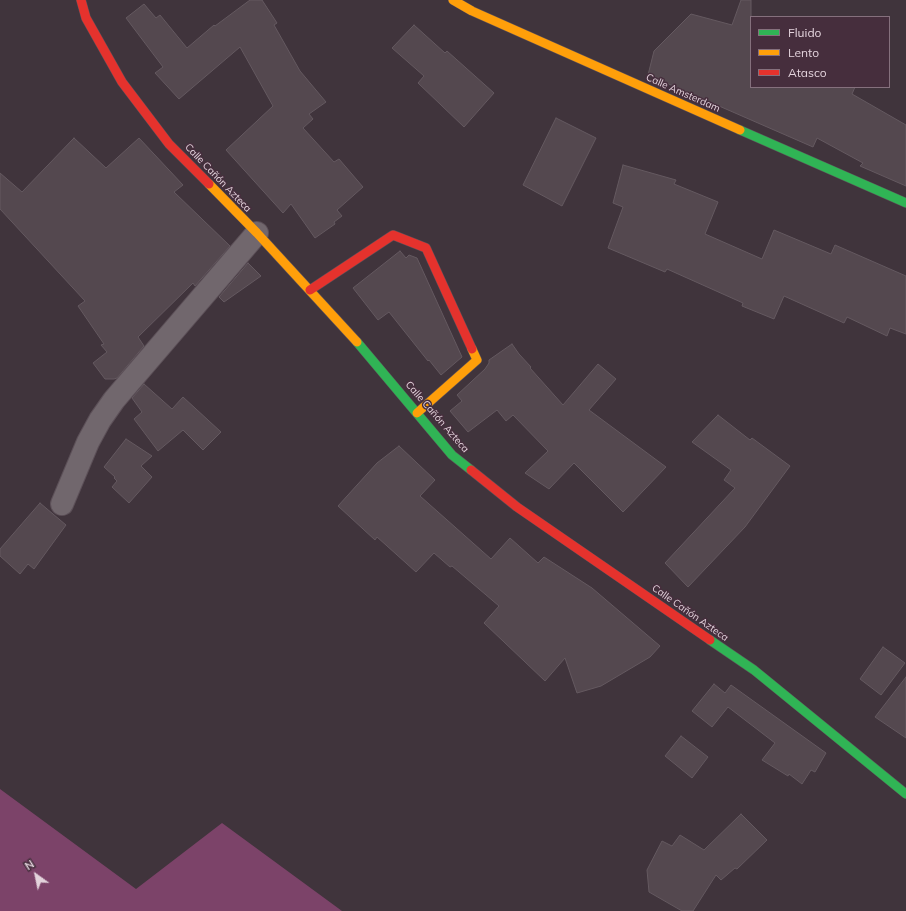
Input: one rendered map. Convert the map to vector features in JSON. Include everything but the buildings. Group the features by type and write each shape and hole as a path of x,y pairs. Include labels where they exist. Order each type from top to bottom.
{"main road":[{"name":"Calle Cañón Azteca","path":"81,0 86,18 122,82 169,144 257,233 310,290 377,365 452,455 517,506 754,670 906,794"},
{"name":"Calle Amsterdam","path":"453,0 472,11 906,203"},
{"path":"310,290 393,236 426,248 477,360 417,413"}],"street":[{"path":"62,504 88,442 100,420 114,400 257,233"}],"shaded area":[{"path":"0,789 136,889 222,823 342,911 0,911"}],"traffic: fast":[{"path":"740,130 906,203"},
{"path":"357,342 452,455 471,470"},
{"path":"710,640 754,670 906,794"}],"traffic: slow":[{"path":"453,0 472,11 740,130"},
{"path":"209,184 257,233 357,342"},
{"path":"417,413 477,360 472,349"}],"traffic: jam":[{"path":"81,0 86,18 122,82 169,144 209,184"},
{"path":"310,290 393,235 426,248 472,349"},
{"path":"471,470 517,507 710,640"}]}
